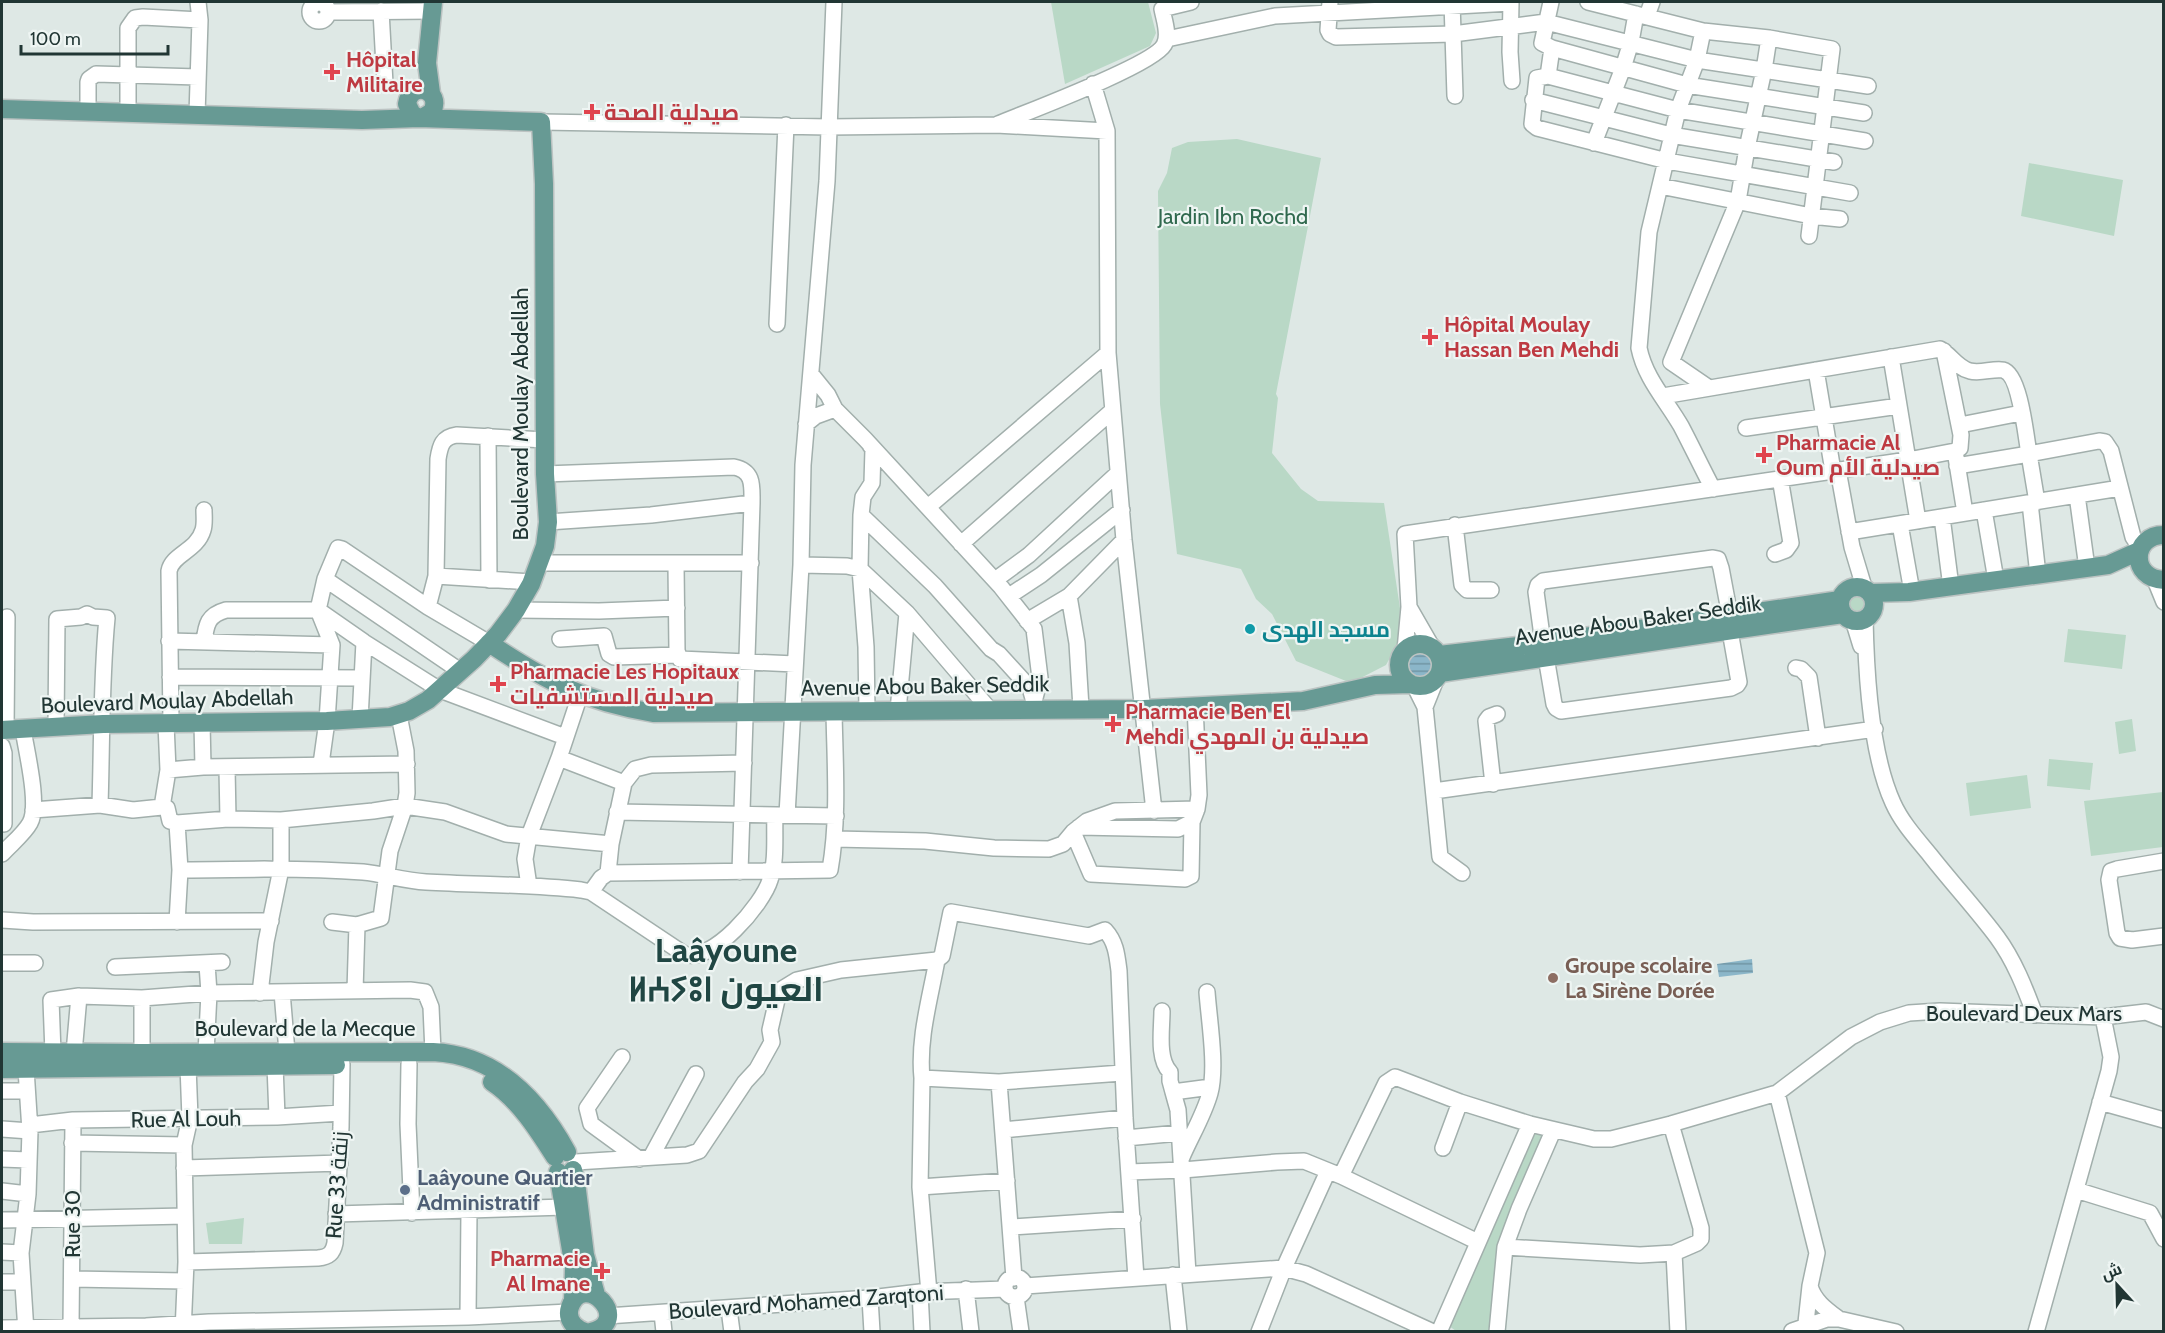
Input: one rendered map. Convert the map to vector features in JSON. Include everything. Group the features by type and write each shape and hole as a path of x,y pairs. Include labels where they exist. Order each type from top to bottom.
{"main road":[{"path":"427,63 408,97 409,111 422,117 429,115 435,107 427,63 432,6"},
{"path":"362,120 420,90 432,95 464,120"},
{"path":"2,109 362,120 422,117 541,122"},
{"name":"Boulevard Moulay Abdellah","path":"8,734 56,727 103,724 327,721 399,715 418,707 440,690 489,643 516,610 532,582 540,563 548,522 545,474 544,184 541,122"},
{"name":"Avenue Abou Baker Seddik","path":"1437,663 1730,624 1858,604 1911,592 2108,565 2141,548 2152,537 2163,535"},
{"path":"2141,548 2139,564 2154,577"},
{"name":"Avenue Abou Baker Seddik","path":"2108,565 2154,577"},
{"name":"Avenue Abou Baker Seddik","path":"489,643 548,680 580,695 632,710 654,713 990,710 1035,705 1144,709 1303,701 1375,685 1413,685"},
{"path":"1375,685 1410,646 1421,644 1437,663 1427,685 1413,685 1402,676 1399,670 1403,654"},
{"name":"Boulevard de la Mecque","path":"2,1052 23,1061 188,1066 433,1052 471,1058 503,1075 537,1107 576,1182 585,1255 596,1295 584,1294 587,1323"},
{"name":"Boulevard de la Mecque","path":"2,1069 52,1053 206,1053 342,1065 440,1064 461,1067 495,1084 525,1114 566,1163 565,1208 574,1268 587,1323"}],"street":[{"path":"197,115 200,20 198,2"},
{"path":"180,870 281,869 387,874 426,882 558,887 591,892 684,954 695,956 713,949 739,925 768,886 773,871 793,712 806,423 825,203 834,2"},
{"path":"996,125 1123,72 1155,54 1163,48 1167,39 1161,5 1191,2"},
{"path":"1167,39 1275,16 1330,8 1511,2 1512,81"},
{"path":"1551,2 1542,43 1552,48 1687,86 1864,112"},
{"path":"1588,2 1645,10 1703,31 1768,38 1832,49 1809,236"},
{"path":"1452,4 1455,96"},
{"path":"1397,5 1399,34"},
{"path":"328,12 381,11 432,6"},
{"path":"1330,8 1328,30 1332,36 1453,34 1546,22 1697,60 1868,86"},
{"path":"1594,143 1645,10"},
{"path":"381,11 385,84"},
{"path":"128,113 128,28 135,18 200,20"},
{"path":"1703,31 1697,60 1671,135 1667,161 1649,232 1639,348 1648,377 1681,427 1713,489"},
{"path":"1709,388 1671,362 1738,201 1764,70 1768,38"},
{"path":"1548,76 1552,48"},
{"path":"88,112 88,82 92,76 100,73 198,77"},
{"path":"1850,193 1667,161 1534,126 1531,121 1537,78 1548,76 1678,110 1865,141"},
{"path":"1093,84 1107,131 1108,354 1124,540 1154,811"},
{"path":"1533,100 1671,135 1834,162"},
{"path":"541,122 829,127 996,125 1107,131"},
{"path":"777,324 786,125"},
{"path":"1660,186 1811,216 1840,219"},
{"path":"1662,396 1934,350 1944,351 1960,366 1971,371 2003,370 2010,374 2016,385 2030,453 2038,575"},
{"path":"1944,351 1960,425 1962,443 1956,458 1965,513"},
{"path":"928,507 1108,354"},
{"path":"1891,357 1918,521"},
{"path":"1816,370 1850,539 1883,777 1894,804 1910,831 1998,938 2013,963 2035,1015"},
{"path":"811,374 835,409 1010,596 1034,629 1040,678 1035,705"},
{"path":"1746,428 1899,406"},
{"path":"806,423 816,416 835,409"},
{"path":"961,544 1112,411"},
{"path":"1960,425 2021,413"},
{"path":"429,607 436,576 438,459 440,447 445,439 453,435 545,440"},
{"path":"488,436 489,580"},
{"path":"865,439 873,449 872,483 863,497 861,515 860,569 866,646 867,711"},
{"path":"1403,654 1409,607 1405,534 1780,478 1908,460 2030,453 2099,441 2104,442 2111,451 2133,537 2141,548"},
{"path":"545,474 735,467 745,470 750,477 751,563 744,712 744,813 740,872"},
{"path":"995,580 1029,555 1118,473"},
{"path":"1775,554 1786,550 1791,543 1780,478"},
{"path":"1850,539 1900,524 2120,488"},
{"path":"2077,495 2087,568"},
{"path":"548,522 651,515 752,503"},
{"path":"162,807 168,770 170,641 168,579 170,565 192,548 199,537 203,529 204,510"},
{"path":"1010,596 1041,575 1122,510"},
{"path":"1984,510 1995,580"},
{"path":"861,515 934,586 991,649 999,654 1029,688 1035,705"},
{"path":"1942,517 1951,586"},
{"path":"1900,524 1911,592"},
{"path":"1455,525 1462,585 1467,590 1491,590"},
{"path":"1027,621 1069,596 1124,540"},
{"path":"321,764 327,721 332,645 318,610 325,579 335,559 336,550 342,549 429,607 489,643"},
{"path":"1713,558 1718,559 1721,568 1739,682 1731,688 1561,711 1554,704 1545,650 1536,592 1538,585 1543,581 1713,558"},
{"path":"540,563 676,565 751,563"},
{"path":"676,565 678,655 680,659 684,661 795,664"},
{"path":"801,565 847,566 860,569 907,613 990,710"},
{"path":"436,576 532,582"},
{"path":"2154,577 2163,602"},
{"path":"325,579 460,671"},
{"path":"1069,596 1077,643 1081,708"},
{"path":"1409,607 1437,663 1425,707 1440,857 1462,873"},
{"path":"516,610 677,608"},
{"path":"204,642 207,622 213,615 226,610 318,610 440,690 565,737"},
{"path":"608,610 604,636 609,654 614,657 678,655"},
{"path":"898,711 907,613"},
{"path":"56,727 57,620 87,614 93,618 107,618 103,657 100,805"},
{"path":"7,617 8,734 4,753 3,824 100,805 133,810 167,808 170,821 177,823 228,819 281,820 405,806 437,810 506,834 611,844"},
{"path":"560,639 604,636"},
{"path":"170,641 332,645"},
{"path":"360,719 364,642"},
{"path":"1796,668 1802,669 1809,677 1818,738"},
{"path":"170,677 362,678"},
{"path":"1413,685 1425,707"},
{"path":"529,886 525,859 529,836 580,695"},
{"path":"1076,829 1091,874 1185,879 1191,876 1195,815 1199,795 1195,706"},
{"path":"591,892 608,873 830,870 836,839 834,712"},
{"path":"1493,784 1486,721 1497,714"},
{"path":"332,922 357,925 381,918 390,851 405,806 407,764 399,715"},
{"path":"202,723 203,767"},
{"path":"1434,791 1875,729"},
{"path":"2,854 31,817 31,776 8,734"},
{"path":"559,758 624,783"},
{"path":"608,873 617,812 624,783 631,772 642,766 744,763"},
{"path":"168,770 321,764 407,764"},
{"path":"227,768 228,819"},
{"path":"836,839 926,841 994,848 1041,849 1063,844 1076,829 1103,814 1115,811 1154,811 1195,815"},
{"path":"617,812 836,816"},
{"path":"1076,829 1178,829 1195,815"},
{"path":"260,993 281,869 281,820"},
{"path":"177,823 180,870 177,922"},
{"path":"2163,861 2111,871 2109,880 2117,933 2120,938 2132,940 2163,936"},
{"path":"566,1163 692,1154 702,1148 745,1082 757,1069 772,1042 770,1030 779,991 796,980 841,970 937,960 942,956 951,912 1089,936 1105,930 1111,936 1117,954 1122,1073 1136,1278"},
{"path":"2,920 33,922 271,921"},
{"path":"354,991 357,925"},
{"path":"922,1332 925,1292 920,1186 922,1078 920,1061 937,960"},
{"path":"2,963 35,963"},
{"path":"115,967 214,963 209,993 206,1053"},
{"path":"52,1053 51,1000 79,996 142,998 209,993 410,990 426,992 431,1007 433,1052"},
{"path":"277,1117 282,992"},
{"path":"1182,1164 1207,1103 1211,1087 1212,1062 1207,992"},
{"path":"74,1053 79,996"},
{"path":"142,998 142,1053"},
{"path":"1162,1011 1165,1067 1170,1072 1170,1082 1178,1110 1182,1164 1179,1332"},
{"name":"Boulevard Deux Mars","path":"1335,1174 1391,1078 1399,1078 1460,1102 1553,1131 1611,1139 1777,1093 1851,1037 1880,1022 1909,1013 1940,1011 2103,1017 2146,1012 2163,1019"},
{"path":"2036,1332 2109,1071 2111,1057 2103,1017"},
{"path":"622,1057 587,1108 587,1114 591,1124 645,1158"},
{"path":"23,1061 30,1128 28,1194 21,1253 26,1330"},
{"path":"409,1064 408,1125 412,1213"},
{"name":"Rue 33 زنقة","path":"186,1262 328,1256 334,1248 340,1164 342,1065"},
{"path":"183,1328 186,1262 184,1145 190,1118 188,1066"},
{"path":"922,1078 999,1082 1122,1073"},
{"path":"645,1158 696,1074"},
{"path":"999,1082 1015,1287 1021,1332"},
{"path":"1173,1092 1211,1087"},
{"path":"2,1091 26,1091"},
{"path":"1777,1093 1815,1242 1816,1260 1798,1330"},
{"path":"1443,1148 1460,1102"},
{"path":"2100,1102 2163,1120"},
{"name":"Rue Al Louh","path":"2,1129 30,1128 73,1120 277,1117 341,1113"},
{"path":"1003,1131 1125,1118"},
{"name":"Rue 30","path":"71,1327 73,1120"},
{"path":"1439,1332 1530,1124"},
{"path":"1505,1247 1640,1255 1674,1253 1696,1243 1702,1234 1671,1124"},
{"path":"1497,1332 1505,1247 1553,1131"},
{"path":"1126,1138 1179,1133"},
{"path":"72,1143 184,1145"},
{"path":"2,1159 28,1160"},
{"path":"1129,1172 1182,1164 1294,1161 1313,1164 1478,1242"},
{"path":"184,1168 340,1164"},
{"path":"1259,1332 1284,1268 1335,1174"},
{"path":"920,1186 1007,1181"},
{"path":"2076,1190 2157,1215 2163,1239"},
{"path":"2,1191 28,1194"},
{"path":"336,1214 565,1208"},
{"path":"468,1317 469,1211"},
{"path":"2,1220 184,1216"},
{"path":"1011,1227 1133,1219"},
{"path":"2,1252 21,1253"},
{"path":"1674,1253 1678,1332"},
{"name":"Boulevard Mohamed Zarqtoni","path":"2,1328 26,1330 71,1327 183,1328 468,1317 587,1323 662,1313 925,1292 1284,1268 1306,1274 1433,1332"},
{"path":"72,1279 185,1281"},
{"path":"2,1282 22,1282"},
{"path":"1810,1286 1813,1296 1839,1319"},
{"path":"966,1289 971,1332"},
{"path":"870,1298 872,1332"},
{"path":"729,1309 732,1332"},
{"path":"662,1313 664,1332"},
{"path":"1798,1330 1827,1319 1839,1319 1896,1332"}],"green space":[{"path":"1051,2 1148,2 1156,33 1150,46 1065,84"},
{"name":"Jardin Ibn Rochd","path":"1237,139 1321,158 1276,394 1278,398 1272,453 1301,489 1318,501 1384,503 1400,608 1398,643 1386,665 1351,683 1296,661 1272,614 1256,599 1241,569 1177,554 1160,404 1158,191 1167,173 1172,148 1188,142"},
{"path":"2029,163 2123,180 2114,236 2021,216"},
{"path":"1857,592 1864,595 1867,602 1864,609 1857,612 1850,609 1847,602 1850,595"},
{"path":"2068,629 2126,635 2122,669 2064,662"},
{"path":"2132,719 2136,751 2119,754 2115,722"},
{"path":"2049,759 2093,763 2090,790 2047,786"},
{"path":"2027,775 2031,808 1970,816 1966,783"},
{"path":"2163,792 2163,847 2091,856 2084,801"},
{"path":"1536,1132 1546,1135 1500,1245 1497,1331 1456,1331 1449,1326 1450,1320"},
{"path":"244,1218 242,1244 209,1244 206,1223"}],"water":[{"path":"1419,650 1430,654 1434,665 1430,676 1419,680 1408,676 1404,665 1408,654"},
{"path":"1752,959 1753,973 1719,977 1717,964"}],"place":[{"name":"Hôpital Militaire","path":"332,72"},
{"name":"صيدلية الصحة","path":"592,112"},
{"name":"Hôpital Moulay Hassan Ben Mehdi","path":"1430,337"},
{"name":"Pharmacie Al Oum صيدلية الأم","path":"1764,455"},
{"name":"مسجد الهدى","path":"1250,629"},
{"name":"Pharmacie Les Hopitaux صيدلية المستشفيات","path":"498,684"},
{"name":"Pharmacie Ben El Mehdi صيدلية بن المهدي","path":"1113,724"},
{"name":"Groupe scolaire La Sirène Dorée","path":"1553,978"},
{"name":"Laâyoune Quartier Administratif","path":"405,1190"},
{"name":"Pharmacie Al Imane","path":"602,1271"}],"district":[{"name":"Laâyoune ⵍⵄⵢⵓⵏ العيون","path":"726,970"}]}
